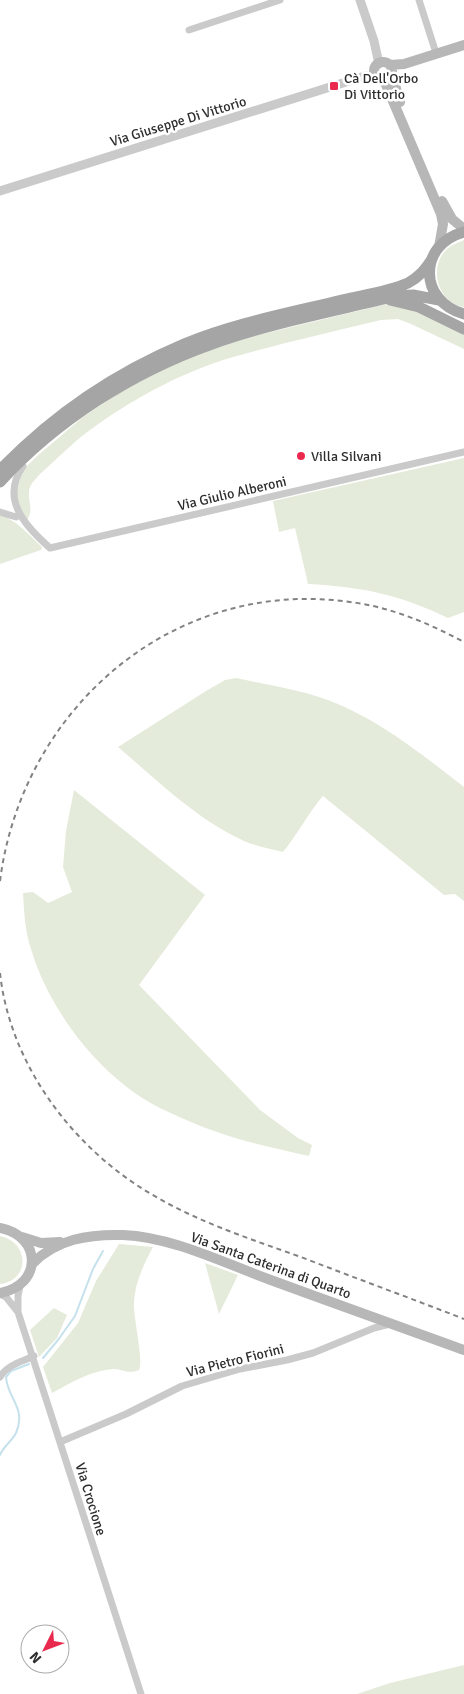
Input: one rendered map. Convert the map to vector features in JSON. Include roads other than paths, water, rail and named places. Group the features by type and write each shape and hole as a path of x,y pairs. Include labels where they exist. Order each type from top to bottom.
{"main road":[{"path":"384,71 464,45"},
{"path":"384,71 400,103 442,202 452,219 464,230 439,247"},
{"path":"0,470 32,439 78,402 136,367 165,353 209,335 248,323 394,288 418,277 425,270 439,247 443,224 441,214 384,71"},
{"path":"432,259 429,276 434,293 439,300 454,311 464,314"},
{"path":"0,482 25,457 96,402 161,365 211,344 270,327 384,299 412,294 439,300"},
{"path":"384,299 419,307 464,329"},
{"name":"Via Santa Caterina di Quarto","path":"0,1228 11,1230 22,1237 41,1243 63,1242 94,1236 124,1235 159,1240 464,1350"},
{"path":"0,1294 20,1286 28,1276 32,1264 30,1250 22,1237"},
{"name":"Via Santa Caterina di Quarto","path":"32,1264 49,1250 63,1242"}],"street":[{"path":"189,30 280,0"},
{"path":"360,0 384,71"},
{"path":"419,0 436,53"},
{"name":"Via Giuseppe Di Vittorio","path":"1,188 384,71"},
{"path":"16,517 9,497 9,488 13,478 26,463 59,435 68,422"},
{"name":"Via Giulio Alberoni","path":"16,517 50,548 464,452"},
{"path":"0,512 16,517"},
{"name":"Via Crocione","path":"20,1286 18,1312 34,1356 141,1694"},
{"name":"Via Crocione","path":"0,1294 18,1312"},
{"name":"Via Pietro Fiorini","path":"60,1442 126,1414 182,1386 240,1369 313,1353 374,1328 393,1324"},
{"path":"0,1377 12,1366 34,1356"}],"waterway":[{"path":"43,1358 75,1316 93,1269 103,1251"},
{"path":"0,1455 16,1433 19,1424 18,1410 6,1377 11,1371 29,1364"}],"railway":[{"path":"0,881 14,818 39,761 74,710 117,667 168,634 224,611 285,600 365,604 423,622 464,642"},
{"path":"0,973 6,1007 17,1040 32,1071 50,1101 96,1153 123,1175 151,1194 187,1213 244,1237 464,1319"}],"place":[{"name":"Cà Dell'Orbo Di Vittorio","path":"334,86"},
{"name":"Villa Silvani","path":"301,456"}]}
